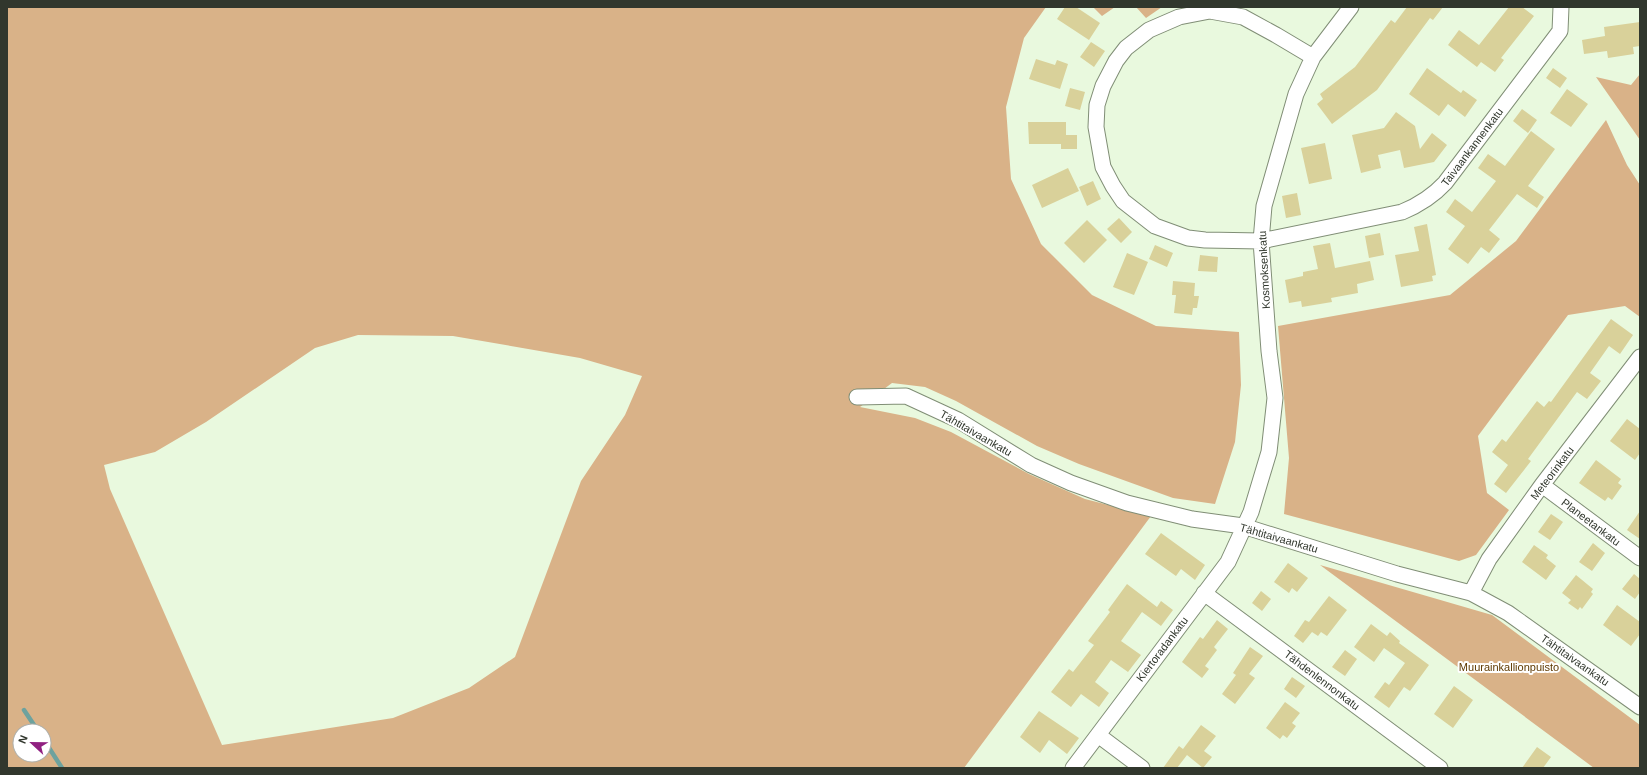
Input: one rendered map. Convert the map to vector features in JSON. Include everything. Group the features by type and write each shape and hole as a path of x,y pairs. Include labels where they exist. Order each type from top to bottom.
{"street":[{"name":"Kosmoksenkatu","path":"1243,526 1250,512 1268,452 1275,398 1269,351 1261,241 1264,206 1280,144 1296,94 1313,57 1351,7"},
{"name":"Taivaankannenkatu","path":"1313,57 1243,17 1210,11 1179,17 1149,30 1126,48 1116,61 1103,86 1097,105 1096,127 1103,167 1123,201 1155,226 1188,238 1261,241 1402,212 1419,205 1435,195 1445,184 1560,31 1561,7"},
{"name":"Meteorinkatu","path":"1471,593 1489,559 1542,486 1640,357"},
{"name":"Tähtitaivaankatu","path":"857,397 906,396 958,420 1031,465 1071,483 1127,503 1192,519 1243,526 1397,574 1471,593 1508,613 1578,661 1640,707"},
{"name":"Planeetankatu","path":"1542,486 1640,558"},
{"name":"Kiertoradankatu","path":"1074,768 1228,562 1243,526"},
{"name":"Tähdenlennonkatu","path":"1204,593 1440,768"},
{"path":"1098,735 1142,768"}],"green space":[{"path":"7,7 1046,7 1024,38 1006,107 1011,179 1041,244 1092,295 1156,326 1239,332 1241,385 1235,442 1215,504 1173,498 1079,464 1037,446 956,401 925,387 892,383 860,407 915,418 951,432 1029,474 1085,499 1151,516 964,768 7,768","holes":["358,335 453,336 580,358 642,376 625,415 581,481 515,657 469,688 393,718 222,745 110,489 104,465 155,452 206,422 315,348"]},
{"path":"1093,7 1115,7 1102,16"},
{"path":"1136,7 1162,7 1146,18"},
{"path":"1640,74 1640,140 1596,77 1631,85"},
{"path":"1606,120 1627,165 1640,185 1640,317 1625,306 1568,315 1478,436 1487,493 1509,510 1476,555 1459,561 1284,514 1289,458 1278,326 1450,295 1516,241"},
{"name":"Muurainkallionpuisto","path":"1320,565 1492,615 1640,725 1640,768 1594,768"}],"building":[{"path":"1065,7 1076,7 1100,23 1089,40 1057,19"},
{"path":"1407,7 1443,7 1433,20 1430,18 1377,90 1332,124 1317,104 1323,99 1320,94 1355,67 1391,20 1395,23"},
{"path":"1509,7 1522,7 1534,16 1501,58 1504,60 1495,72 1481,62 1477,67 1448,45 1459,30 1479,45"},
{"path":"1640,22 1640,46 1633,47 1634,54 1608,58 1607,51 1584,54 1582,40 1605,36 1604,27"},
{"path":"1091,42 1105,51 1094,67 1080,57"},
{"path":"1036,59 1055,65 1057,60 1068,64 1060,89 1029,79"},
{"path":"1427,68 1461,93 1463,90 1477,100 1465,117 1448,104 1439,116 1409,94"},
{"path":"1553,68 1567,78 1560,88 1546,78"},
{"path":"1070,88 1085,92 1080,110 1065,106"},
{"path":"1567,89 1588,104 1571,127 1550,113"},
{"path":"1522,109 1537,120 1528,133 1513,121"},
{"path":"1396,112 1415,126 1420,149 1432,133 1447,145 1434,162 1404,168 1400,150 1378,155 1381,168 1361,173 1352,135 1384,128"},
{"path":"1028,122 1066,122 1066,135 1077,135 1077,149 1061,149 1061,144 1029,144"},
{"path":"1531,131 1555,149 1528,186 1544,197 1537,208 1517,194 1489,230 1500,239 1489,253 1481,247 1468,264 1448,249 1465,226 1446,212 1455,199 1472,212 1496,181 1478,168 1488,154 1505,166"},
{"path":"1325,143 1332,179 1309,184 1301,148"},
{"path":"1068,168 1079,191 1042,208 1032,185"},
{"path":"1093,181 1101,199 1087,206 1079,187"},
{"path":"1297,193 1301,215 1286,218 1282,196"},
{"path":"1119,218 1132,232 1121,243 1107,229"},
{"path":"1087,220 1107,240 1084,263 1064,243"},
{"path":"1427,224 1436,275 1432,276 1433,281 1401,287 1395,255 1419,251 1414,227"},
{"path":"1380,233 1384,255 1369,258 1365,236"},
{"path":"1330,243 1335,268 1370,261 1374,280 1357,284 1358,293 1331,298 1332,302 1302,307 1301,301 1289,303 1285,280 1303,276 1303,272 1318,269 1313,246"},
{"path":"1155,245 1173,253 1167,267 1149,259"},
{"path":"1127,253 1148,262 1134,295 1113,287"},
{"path":"1200,255 1218,257 1217,272 1198,271"},
{"path":"1173,281 1195,283 1194,296 1199,296 1197,308 1193,308 1192,315 1174,313 1176,295 1172,295"},
{"path":"1611,319 1633,335 1620,354 1609,346 1590,373 1601,381 1587,399 1577,392 1528,459 1531,461 1506,493 1494,484 1508,465 1492,452 1502,439 1506,442 1537,401 1544,407 1549,401 1551,402"},
{"path":"1627,419 1640,429 1640,453 1635,460 1610,441"},
{"path":"1596,460 1621,479 1618,483 1622,486 1612,500 1608,497 1605,501 1579,483"},
{"path":"1640,511 1640,539 1627,530"},
{"path":"1551,514 1563,522 1550,540 1538,532"},
{"path":"1161,533 1205,565 1195,580 1181,569 1176,576 1145,554"},
{"path":"1593,543 1605,553 1592,571 1579,562"},
{"path":"1534,545 1548,555 1546,558 1556,566 1546,580 1522,562"},
{"path":"1288,563 1308,578 1297,592 1292,588 1289,593 1274,582"},
{"path":"1634,574 1640,579 1640,592 1635,599 1622,589"},
{"path":"1576,575 1593,589 1591,592 1593,594 1582,609 1580,607 1578,610 1568,603 1571,600 1562,593"},
{"path":"1127,584 1157,607 1161,601 1173,610 1161,626 1142,612 1121,641 1141,655 1128,672 1111,660 1095,682 1109,693 1099,707 1081,694 1071,707 1051,692 1069,669 1073,672 1094,645 1088,641 1110,612 1108,610"},
{"path":"1261,591 1271,599 1262,611 1252,603"},
{"path":"1329,596 1347,610 1327,636 1321,632 1318,636 1312,632 1303,643 1294,636 1305,620 1309,622"},
{"path":"1617,605 1640,622 1640,634 1631,646 1603,625"},
{"path":"1217,620 1228,629 1214,647 1217,650 1205,666 1209,669 1202,678 1182,662 1200,637 1203,639"},
{"path":"1371,624 1387,636 1390,632 1400,641 1399,643 1429,665 1410,691 1404,687 1389,708 1374,697 1385,682 1389,685 1405,663 1384,648 1374,662 1354,647"},
{"path":"1250,647 1263,656 1249,674 1255,678 1235,704 1222,694 1236,675 1233,673"},
{"path":"1345,650 1357,659 1345,676 1332,667"},
{"path":"1292,677 1305,686 1296,698 1284,689"},
{"path":"1454,686 1473,700 1453,728 1434,714"},
{"path":"1285,702 1300,713 1292,723 1296,726 1287,738 1283,735 1280,739 1266,728"},
{"path":"1039,711 1079,738 1067,754 1049,740 1040,753 1020,737"},
{"path":"1201,725 1216,736 1204,751 1212,757 1203,768 1187,755 1177,768 1163,768 1179,746 1183,749"},
{"path":"1537,747 1551,757 1543,768 1522,768"}],"waterway":[{"path":"24,710 33,723"},
{"path":"52,752 62,768"}]}
